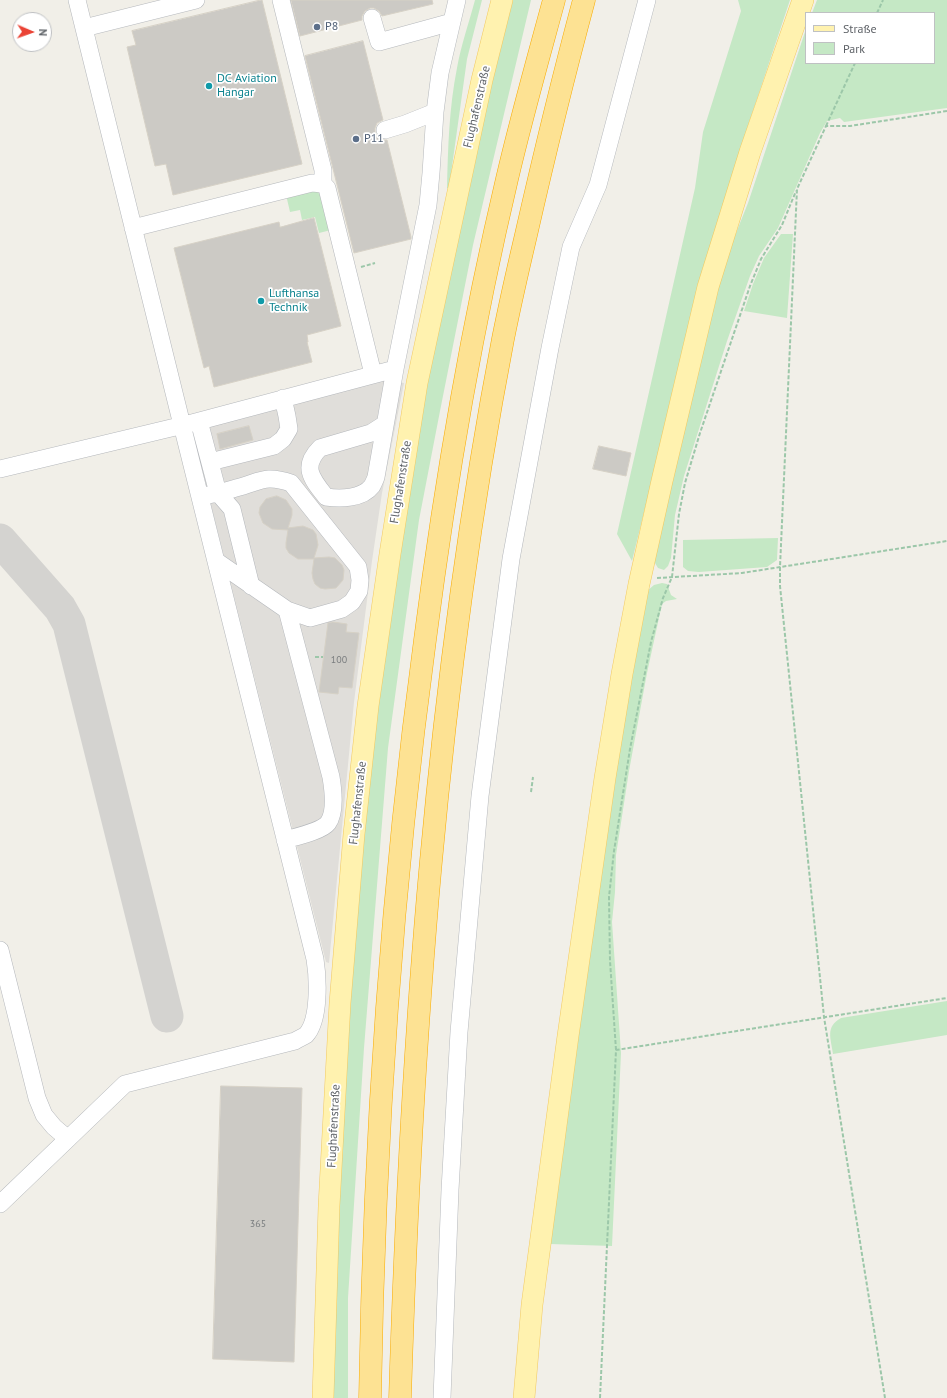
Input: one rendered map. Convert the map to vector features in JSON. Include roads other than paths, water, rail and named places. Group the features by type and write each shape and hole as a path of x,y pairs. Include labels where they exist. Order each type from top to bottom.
{"highway":[{"path":"370,1398 371,1314 377,1179 392,948 404,808 439,533 470,354 507,178 554,0"},
{"path":"400,1398 405,1241 417,1028 427,894 450,679 476,493 503,336 546,148 584,0"}],"main road":[{"name":"Flughafenstraße","path":"453,215 466,92 488,0"},
{"name":"Flughafenstraße","path":"323,1398 329,1206 340,1003 354,834 368,706 417,383 482,80 502,0"},
{"path":"524,1398 532,1305 570,1021 605,778 640,578 708,287 750,152 802,0"}],"lane":[{"path":"0,1204 125,1084 295,1041 306,1034 312,1025 316,1008 317,972 315,959 77,0"},
{"path":"84,28 196,0"},
{"path":"281,0 323,170 323,184"},
{"path":"385,424 371,433 320,448 314,454 310,462 310,472 315,483 326,497 336,498 354,496 365,492 372,486 376,477 395,369 428,205 435,112 440,73 457,0"},
{"path":"442,1398 450,1190 459,1032 480,796 511,559 550,348 571,247 598,185 647,0"},
{"path":"372,18 379,42 452,22"},
{"path":"385,130 435,112"},
{"path":"133,228 312,183 323,184 327,188 373,374"},
{"path":"0,469 199,421 395,369"},
{"path":"210,462 274,446 284,439 289,429 283,398"},
{"path":"199,421 218,493 232,509 251,586"},
{"path":"200,497 237,488 265,479 278,479 290,483 358,567 360,580 359,591 352,602 342,609 310,618 287,610 216,561"},
{"path":"285,840 322,828 328,823 334,794 287,610"},
{"path":"0,950 37,1098 44,1115 54,1127 68,1139"}],"place":[{"name":"P8","path":"317,27"},
{"name":"DC Aviation Hangar","path":"209,86"},
{"name":"P11","path":"356,139"},
{"name":"Lufthansa Technik","path":"261,301"}]}
